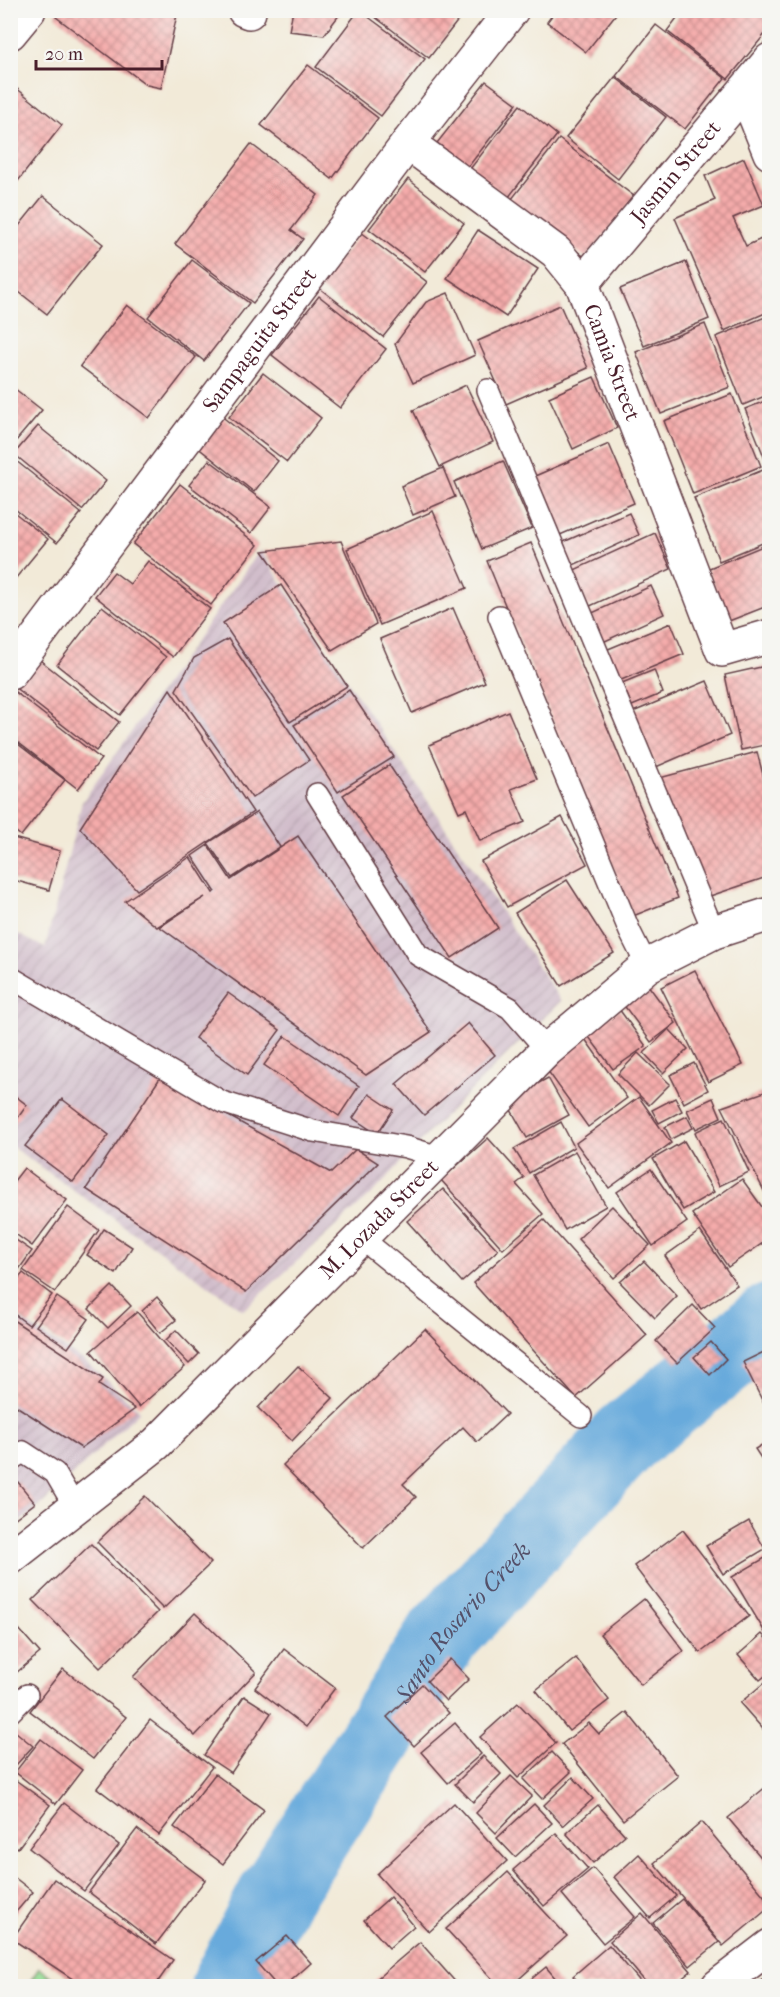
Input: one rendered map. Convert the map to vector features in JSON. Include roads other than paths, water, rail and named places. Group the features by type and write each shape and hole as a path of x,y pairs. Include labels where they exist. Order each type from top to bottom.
{"street":[{"path":"10,33 30,10"},
{"name":"Sampaguita Street","path":"10,673 408,143 512,10"},
{"name":"Jasmin Street","path":"582,284 770,60"},
{"path":"745,91 770,153"},
{"name":"Camia Street","path":"408,143 556,252 582,284 722,650 770,636"},
{"name":"M. Lozada Street","path":"10,1558 156,1444 546,1050 647,966 714,932 770,914"},
{"path":"718,1986 770,1946"}],"lane":[{"path":"488,390 714,932"},
{"path":"499,616 630,932 647,966"},
{"path":"317,794 418,955 510,1008 546,1050"},
{"path":"10,977 222,1102 313,1131 406,1147 439,1157"},
{"path":"361,1238 581,1416"},
{"path":"10,1460 23,1452 55,1473 75,1507"},
{"path":"10,1712 27,1695"}],"waterway":[{"name":"Santo Rosario Creek","path":"228,1986 274,1897 443,1635 627,1437 770,1321"}]}
